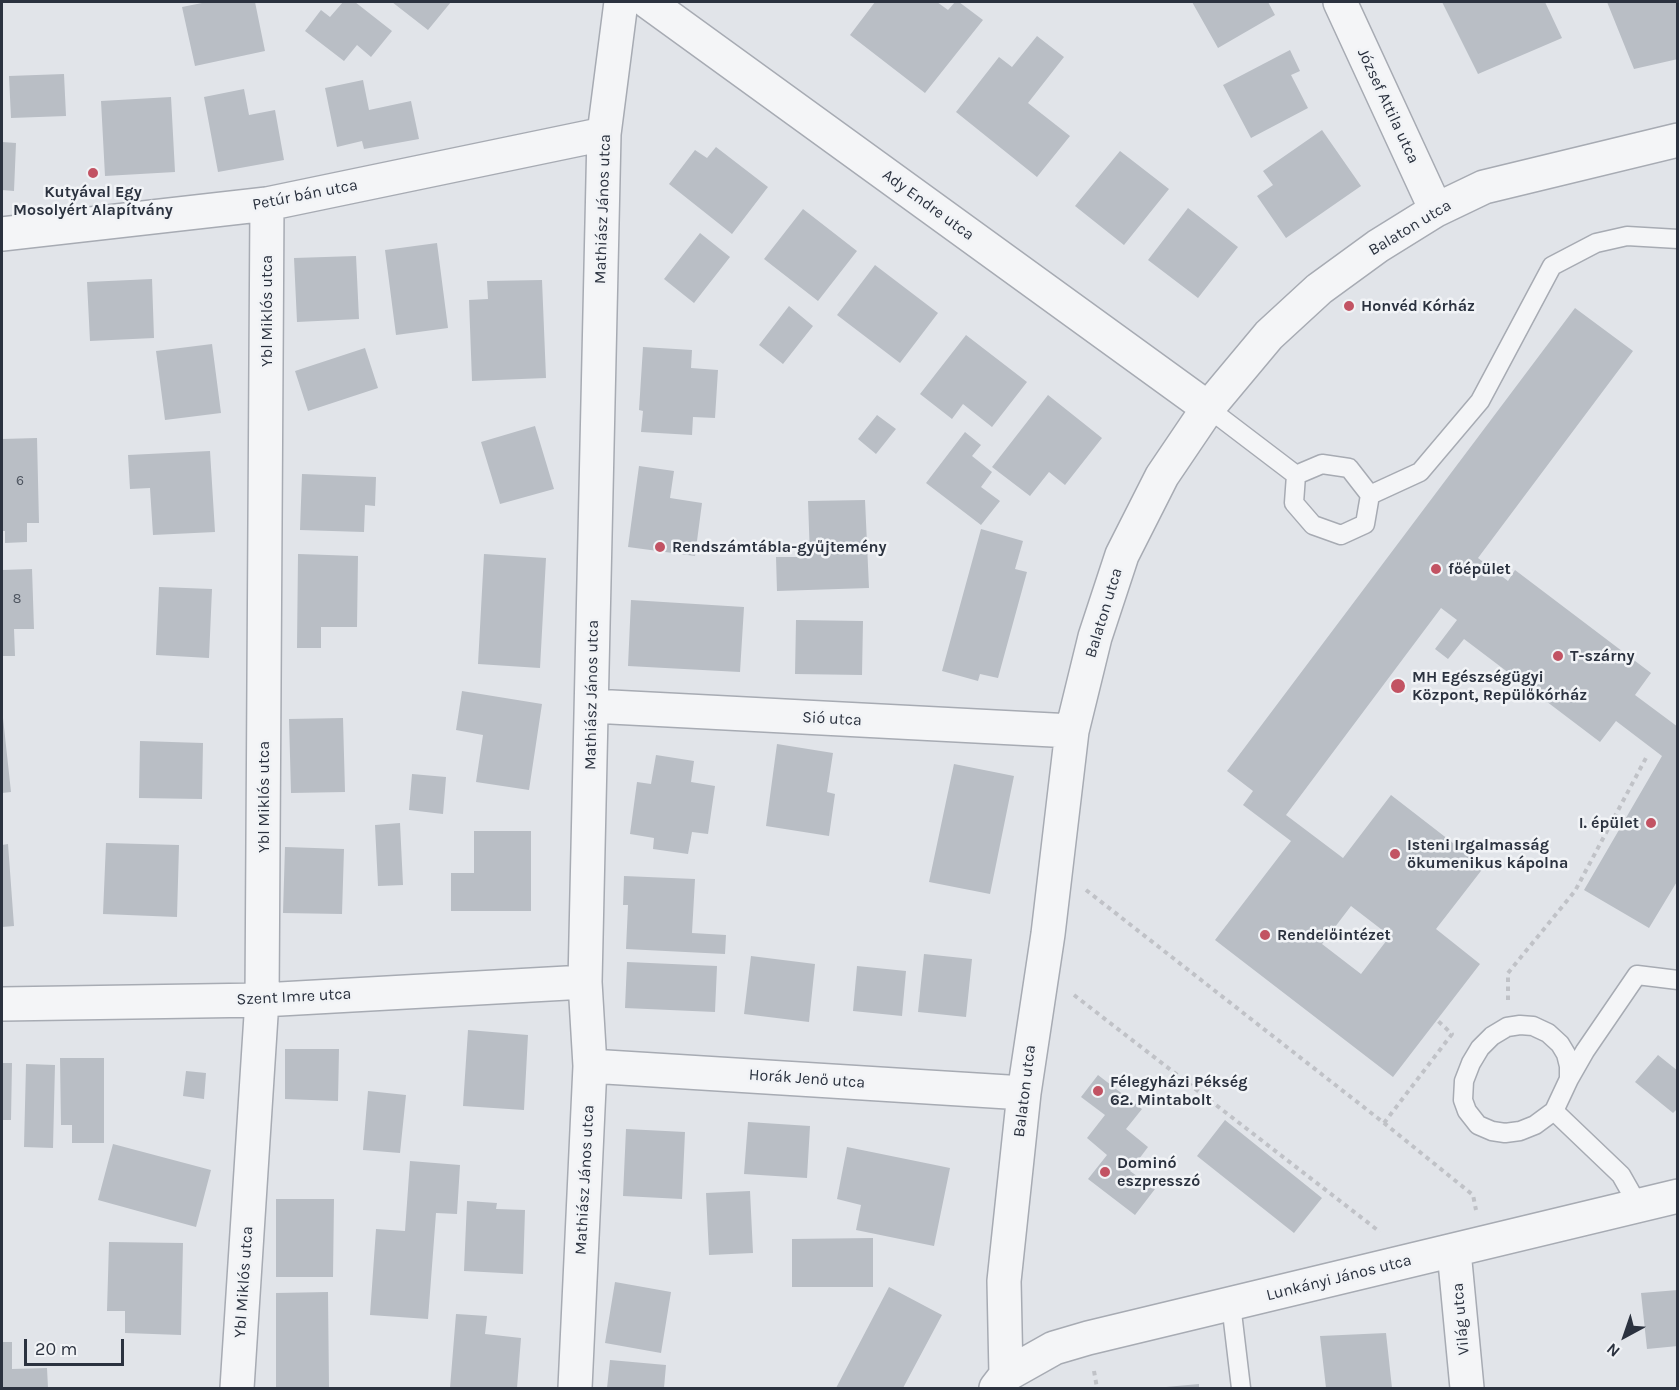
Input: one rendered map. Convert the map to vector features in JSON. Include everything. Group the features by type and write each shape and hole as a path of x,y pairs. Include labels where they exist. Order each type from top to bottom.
{"street":[{"name":"Mathiász János utca","path":"575,1389 590,1066 585,982 604,134 621,2"},
{"name":"Ady Endre utca","path":"648,2 1208,408"},
{"name":"József Attila utca","path":"1340,2 1436,210"},
{"name":"Petúr bán utca","path":"2,234 267,204 604,134"},
{"name":"Balaton utca","path":"1001,1382 1004,1281 1024,1093 1047,934 1072,731 1095,637 1122,555 1162,476 1208,408 1269,335 1319,289 1378,246 1436,210 1484,187 1677,140"},
{"name":"Ybl Miklós utca","path":"237,1389 262,1000 267,204"},
{"name":"Sió utca","path":"592,706 1072,731"},
{"name":"Szent Imre utca","path":"2,1004 262,1000 585,982"},
{"name":"Horák Jenő utca","path":"590,1066 1024,1093"},
{"name":"Lunkányi János utca","path":"1001,1382 1054,1348 1088,1338 1677,1196"},
{"name":"Világ utca","path":"1454,1251 1467,1389"}],"lane":[{"path":"1370,495 1420,472 1480,401 1552,266 1606,240 1627,236 1677,239"},
{"path":"1208,408 1296,475"},
{"path":"1322,464 1349,468 1370,495 1365,524 1341,535 1313,525 1294,502 1296,475 1322,464"},
{"path":"1569,1079 1566,1054 1560,1044 1548,1033 1533,1026 1520,1025 1507,1028 1492,1036 1480,1047 1464,1081 1463,1100 1467,1111 1478,1125 1492,1131 1505,1133 1520,1131 1535,1125 1554,1112 1569,1079 1637,975 1677,980"},
{"path":"1554,1112 1621,1175 1638,1205"},
{"path":"1231,1304 1241,1389"}],"path":[{"path":"1507,1028 1509,973 1575,891 1647,756"},
{"path":"1084,899 1085,889 1473,1195 1476,1210 1465,1213"},
{"path":"1069,992 1379,1232 1390,1230"},
{"path":"1384,1123 1452,1034 1437,1020"}],"building":[{"path":"207,2 255,2 265,51 195,66 182,7"},
{"path":"343,2 355,2 392,31 371,57 357,45 344,61 305,31 321,10 330,17"},
{"path":"392,2 451,2 428,30"},
{"path":"875,2 937,2 948,10 955,2 959,2 983,20 925,93 850,35"},
{"path":"1192,2 1268,2 1275,15 1218,48"},
{"path":"1442,2 1545,2 1562,38 1478,74"},
{"path":"1607,2 1678,2 1678,59 1634,69"},
{"path":"1037,36 1064,57 1028,103 1070,136 1037,177 956,112 999,57 1012,67"},
{"path":"1290,50 1300,71 1291,75 1308,108 1251,138 1223,85"},
{"path":"64,74 66,116 11,118 9,76"},
{"path":"363,80 369,110 411,101 419,139 364,149 362,141 337,147 325,88"},
{"path":"244,89 249,115 275,110 284,160 218,172 204,97"},
{"path":"171,97 175,172 105,176 101,101"},
{"path":"1322,130 1361,186 1286,238 1257,196 1273,185 1263,171"},
{"path":"2,142 16,143 14,191 2,190"},
{"path":"716,147 768,187 732,234 669,184 695,150 707,158"},
{"path":"1120,151 1169,189 1124,245 1075,206"},
{"path":"1188,208 1238,247 1198,298 1148,260"},
{"path":"803,209 857,251 818,301 764,259"},
{"path":"700,233 730,257 694,303 664,279"},
{"path":"437,243 448,328 396,335 385,250"},
{"path":"356,256 359,319 297,322 294,258"},
{"path":"875,265 938,313 900,363 837,315"},
{"path":"152,279 154,338 90,341 87,282"},
{"path":"542,280 546,378 472,381 469,300 488,299 487,281"},
{"path":"789,306 813,326 783,364 759,345"},
{"path":"1575,308 1633,351 1478,558 1508,581 1515,570 1651,673 1635,695 1678,727 1678,880 1649,928 1584,890 1662,756 1616,721 1600,742 1464,639 1448,659 1435,649 1457,620 1441,608 1286,815 1343,858 1391,795 1484,867 1436,929 1480,964 1393,1077 1215,940 1291,841 1243,805 1253,791 1227,771","holes":["1351,906 1390,936 1361,974 1322,944"]},
{"path":"966,335 1027,382 992,427 963,404 952,419 920,394"},
{"path":"212,344 221,413 165,420 156,351"},
{"path":"643,347 692,350 691,368 718,370 715,418 693,417 692,435 641,432 643,411 639,410"},
{"path":"365,348 378,388 308,411 295,371"},
{"path":"1048,395 1102,438 1065,485 1049,472 1030,496 992,467"},
{"path":"877,415 896,429 876,454 858,439"},
{"path":"535,426 554,489 500,504 481,442"},
{"path":"965,432 981,445 972,456 992,472 981,487 1000,501 981,525 926,483"},
{"path":"37,438 39,523 27,523 27,542 5,543 5,531 2,531 2,439"},
{"path":"210,451 215,532 153,535 150,488 130,489 128,455"},
{"path":"639,466 674,471 670,498 702,503 695,556 628,547"},
{"path":"302,474 376,477 375,506 365,505 364,532 300,530"},
{"path":"865,500 869,588 777,591 776,557 810,557 808,501"},
{"path":"981,529 1023,541 1015,569 1027,572 998,678 980,674 978,681 942,671"},
{"path":"298,554 358,556 357,627 321,627 321,648 297,648"},
{"path":"484,554 546,558 540,668 478,664"},
{"path":"32,569 34,629 14,629 15,656 2,656 2,570"},
{"path":"159,587 212,589 209,658 156,655"},
{"path":"631,600 744,607 740,672 628,666"},
{"path":"796,620 863,621 862,675 795,674"},
{"path":"462,691 542,704 529,790 476,782 483,735 456,730"},
{"path":"2,718 11,792 2,793"},
{"path":"343,718 345,792 291,793 289,719"},
{"path":"140,741 203,743 202,799 139,798"},
{"path":"777,744 833,753 827,792 835,794 829,836 766,826"},
{"path":"656,755 694,761 691,782 715,786 708,834 692,832 688,854 653,849 654,838 630,834 637,782 651,784"},
{"path":"954,764 1014,776 990,894 929,882"},
{"path":"412,774 446,777 443,814 409,810"},
{"path":"400,823 403,885 378,886 375,825"},
{"path":"474,831 531,831 531,911 451,911 451,873 474,873"},
{"path":"106,843 179,845 177,917 103,914"},
{"path":"8,844 14,926 2,927 2,845"},
{"path":"285,847 344,849 342,914 283,913"},
{"path":"624,876 695,879 692,933 726,935 725,954 626,949 628,905 623,905"},
{"path":"924,954 972,959 966,1017 918,1012"},
{"path":"751,956 815,964 809,1022 744,1014"},
{"path":"627,962 717,966 715,1012 625,1008"},
{"path":"857,966 906,971 902,1016 853,1011"},
{"path":"468,1030 528,1035 524,1110 463,1106"},
{"path":"285,1049 339,1049 338,1101 285,1099"},
{"path":"1658,1055 1678,1071 1678,1108 1673,1113 1635,1082"},
{"path":"60,1058 104,1058 104,1143 72,1143 72,1125 61,1125"},
{"path":"2,1063 12,1063 11,1120 2,1120"},
{"path":"26,1064 55,1065 53,1148 24,1147"},
{"path":"186,1071 206,1073 204,1099 183,1096"},
{"path":"1098,1075 1142,1109 1126,1129 1148,1147 1130,1171 1155,1189 1135,1215 1088,1179 1107,1155 1087,1138 1105,1115 1081,1097"},
{"path":"368,1091 406,1095 400,1153 363,1150"},
{"path":"1225,1120 1322,1198 1294,1233 1197,1156"},
{"path":"748,1122 810,1126 807,1178 744,1174"},
{"path":"626,1129 685,1132 682,1199 623,1196"},
{"path":"113,1144 211,1170 196,1227 98,1200"},
{"path":"847,1147 950,1168 934,1246 856,1230 861,1205 837,1199"},
{"path":"410,1161 460,1165 457,1214 436,1213 428,1319 370,1315 376,1229 405,1231"},
{"path":"750,1191 753,1253 709,1255 706,1193"},
{"path":"276,1199 334,1199 333,1277 276,1277"},
{"path":"467,1201 497,1203 496,1209 525,1210 523,1274 464,1271"},
{"path":"873,1238 873,1287 792,1287 792,1239"},
{"path":"109,1242 183,1243 181,1335 125,1333 125,1311 107,1311"},
{"path":"615,1282 671,1292 661,1353 605,1343"},
{"path":"889,1287 942,1315 903,1388 836,1388"},
{"path":"1678,1290 1678,1346 1647,1349 1641,1293"},
{"path":"328,1292 329,1388 276,1388 276,1293"},
{"path":"456,1314 487,1316 485,1334 521,1338 517,1388 450,1388"},
{"path":"1386,1333 1392,1388 1326,1388 1320,1336"},
{"path":"2,1342 12,1342 12,1369 47,1368 48,1388 2,1388"},
{"path":"610,1360 666,1365 664,1388 607,1388"},
{"path":"1199,1384 1199,1388 1166,1388 1166,1387"}],"place":[{"name":"Kutyával Egy Mosolyért Alapítvány","path":"93,173"},
{"name":"Honvéd Kórház","path":"1349,306"},
{"name":"Rendszámtábla-gyűjtemény","path":"660,547"},
{"name":"főépület","path":"1436,569"},
{"name":"T-szárny","path":"1558,656"},
{"name":"MH Egészségügyi Központ, Repülőkórház","path":"1398,686"},
{"name":"I. épület","path":"1651,823"},
{"name":"Isteni Irgalmasság ökumenikus kápolna","path":"1395,854"},
{"name":"Rendelőintézet","path":"1265,935"},
{"name":"Félegyházi Pékség 62. Mintabolt","path":"1098,1091"},
{"name":"Dominó eszpresszó","path":"1105,1172"}]}
